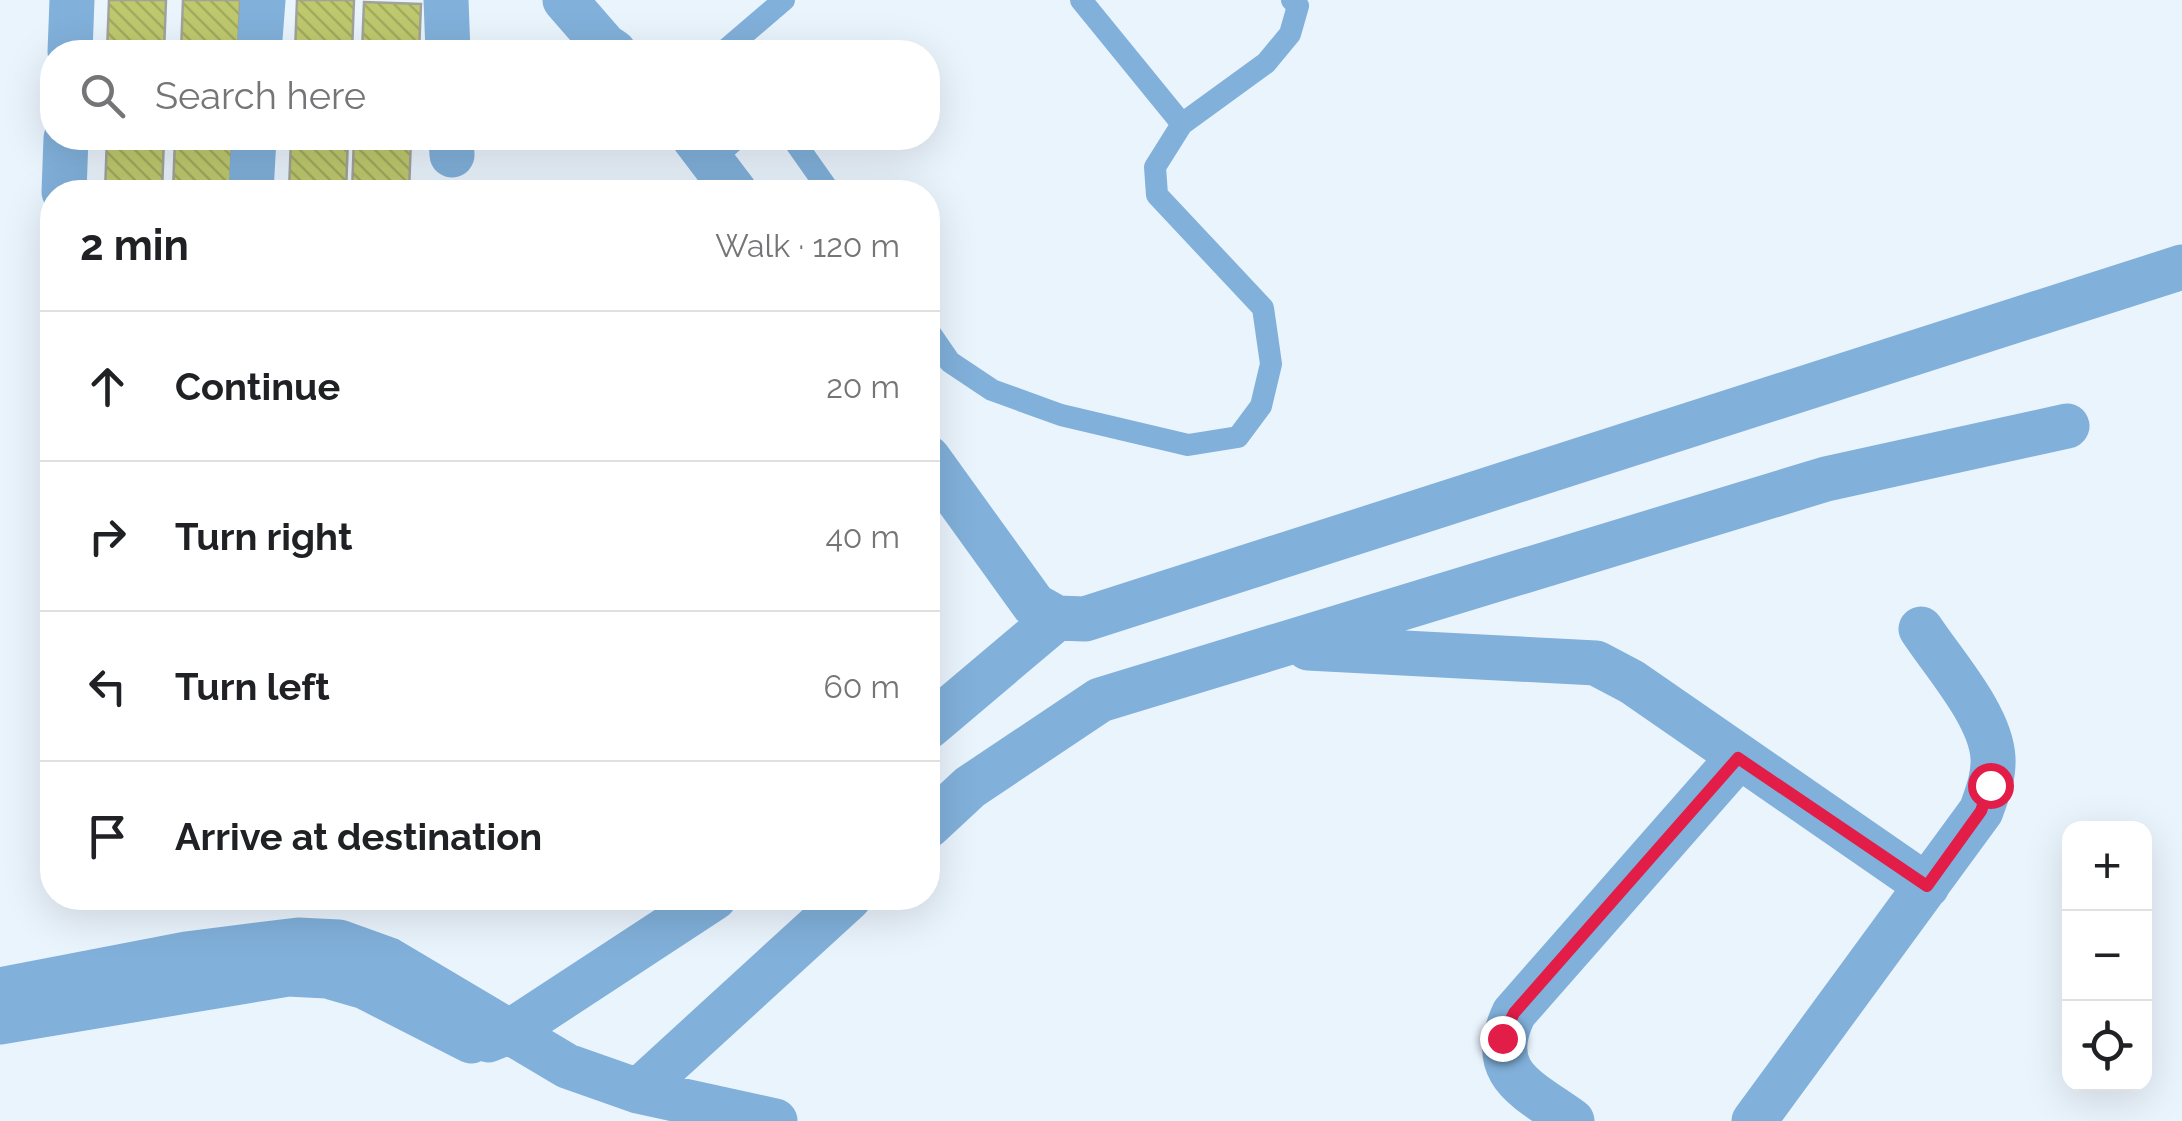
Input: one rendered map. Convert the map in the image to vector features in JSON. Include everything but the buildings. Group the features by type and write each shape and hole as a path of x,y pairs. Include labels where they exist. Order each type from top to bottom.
{"street":[{"path":"70,40 72,0"},
{"path":"260,40 262,0"},
{"path":"446,0 448,40"},
{"path":"565,0 600,40"},
{"path":"605,0 627,40"},
{"path":"64,180 66,150"},
{"path":"252,180 253,150"},
{"path":"940,475 1034,605 1057,618 1085,619 2182,267"},
{"path":"940,815 970,787 1100,700 1826,479 2067,426"},
{"path":"940,717 1057,618"},
{"path":"1754,1121 1981,811 1990,785 1993,758 1988,729 1921,629"},
{"path":"1276,646 1596,663 1632,682 1927,886"},
{"path":"1572,1121 1520,1084 1504,1060 1502,1038 1514,1013 1738,758"},
{"path":"494,1038 695,910"},
{"path":"638,1106 838,910"},
{"path":"0,990 186,954 298,940 340,942 389,960 494,1038"},
{"path":"0,1022 288,974 327,976 365,986 567,1066 638,1106 774,1121"}],"lane":[{"path":"738,40 784,0"},
{"path":"1081,0 1182,124"},
{"path":"940,347 950,362 992,390 1061,415 1188,445 1238,437 1261,406 1272,364 1262,308 1158,195 1154,167 1182,124 1266,64 1290,34 1298,6 1292,0"},
{"path":"800,150 822,180"}],"route":[{"path":"1502,1038 1514,1013 1738,758 1927,886 1981,811 1990,785"}]}
